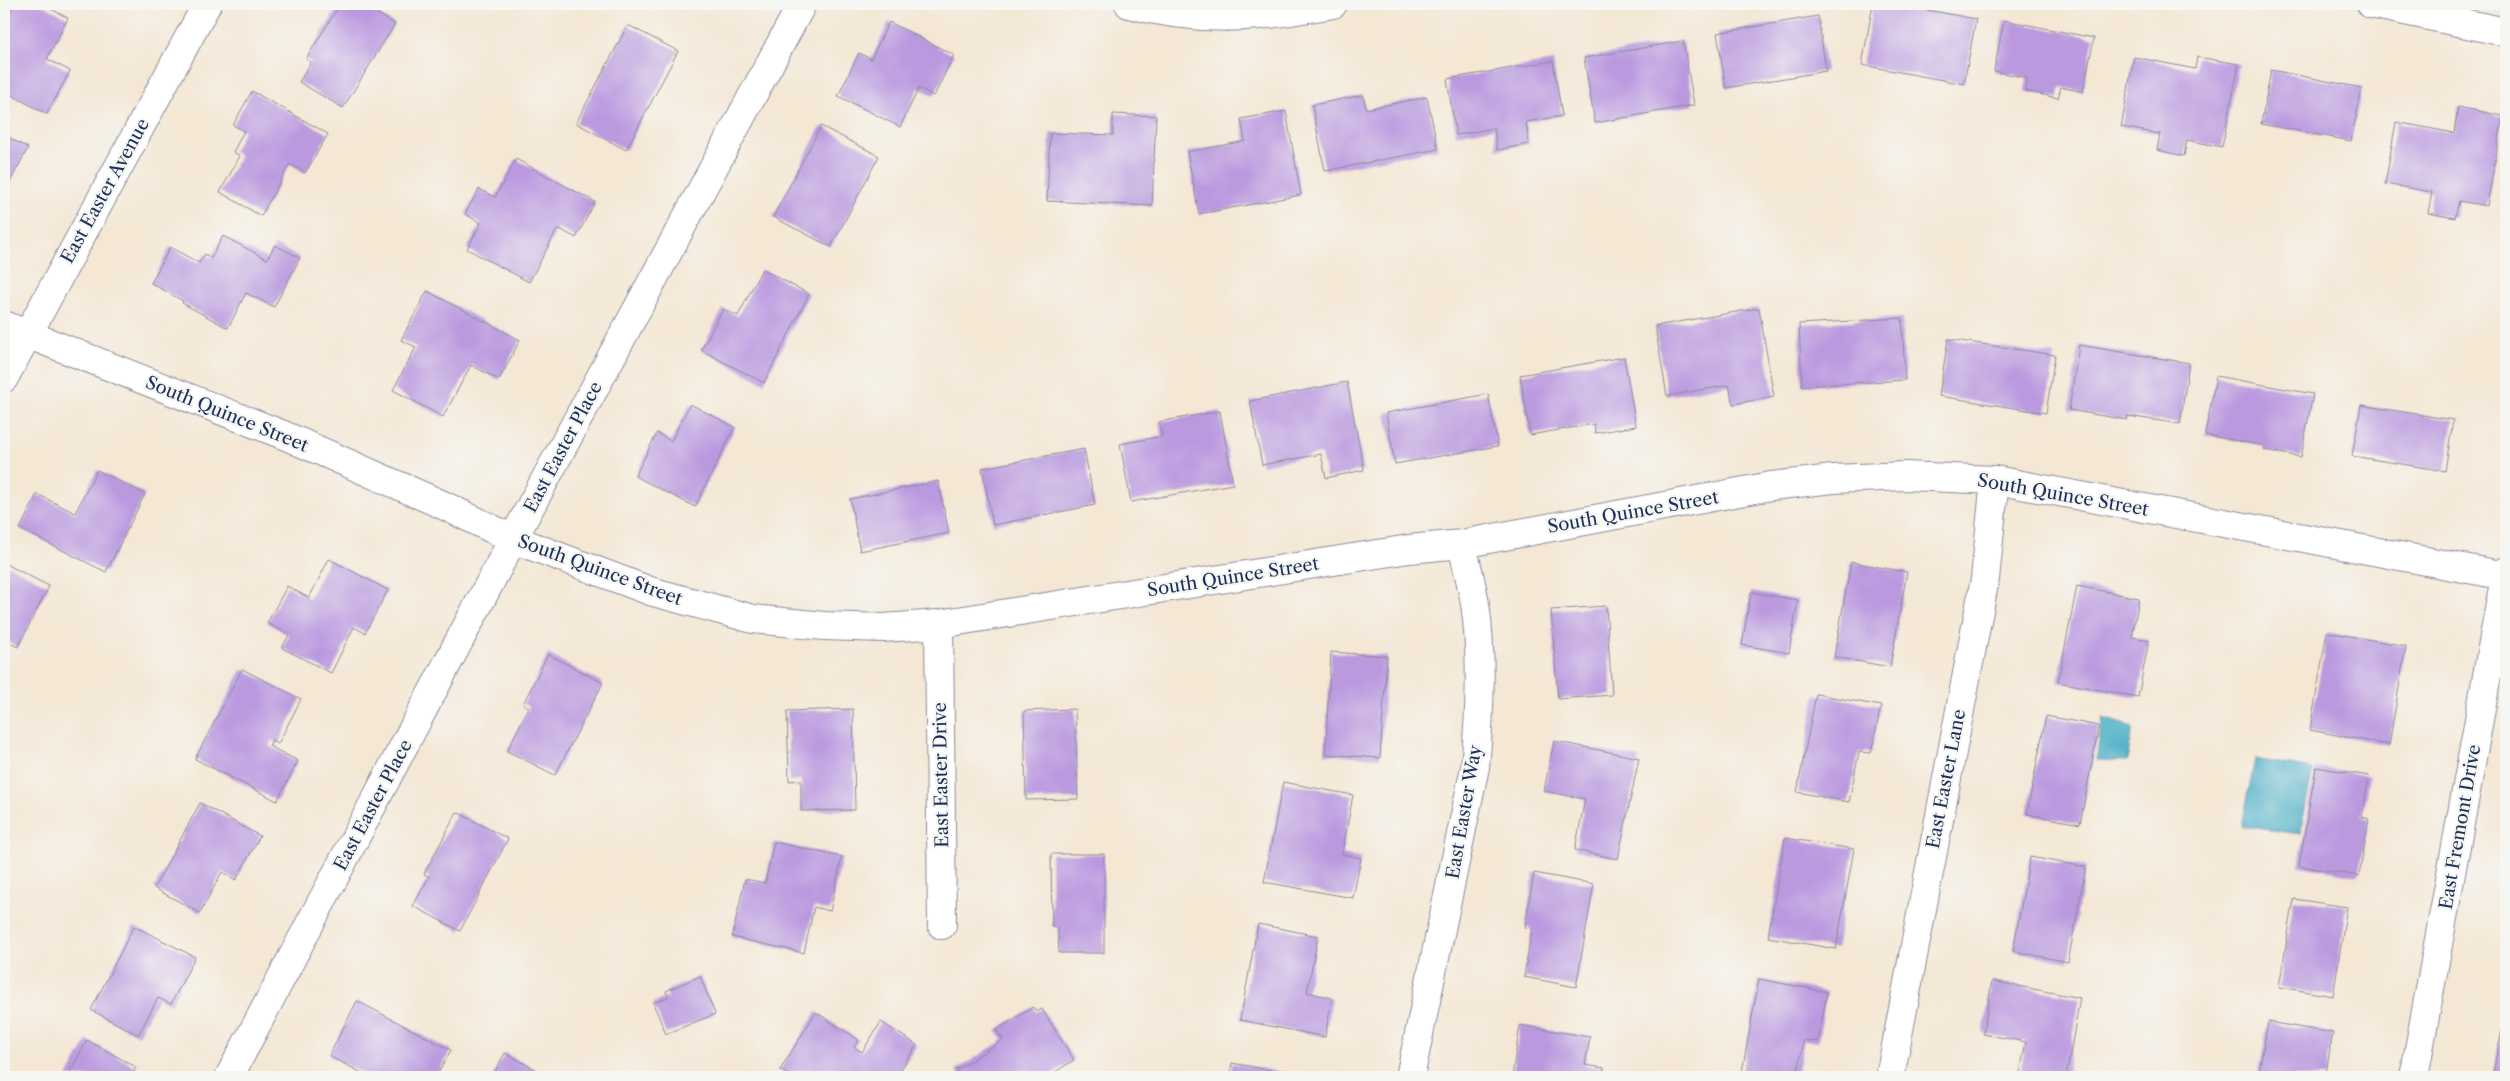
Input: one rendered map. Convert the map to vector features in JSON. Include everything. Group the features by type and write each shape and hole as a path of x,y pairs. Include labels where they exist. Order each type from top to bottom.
{"street":[{"name":"East Easter Avenue","path":"4,378 15,330 207,4"},
{"name":"East Easter Place","path":"229,1077 513,540 802,4"},
{"path":"1129,4 1155,11 1234,17 1333,4"},
{"path":"2371,4 2506,32"},
{"name":"South Quince Street","path":"15,330 286,436 443,505 513,540 650,591 753,619 824,626 883,628 940,624 1399,551 1462,544 1780,485 1833,479 1906,476 1995,480 2506,574"},
{"name":"East Easter Lane","path":"1890,1077 1985,579 1995,480"},
{"name":"East Easter Way","path":"1410,1077 1475,767 1479,719 1478,639 1475,605 1462,544"},
{"name":"East Fremont Drive","path":"2414,1077 2506,574"},
{"name":"East Easter Drive","path":"940,624 942,925"}],"water":[{"path":"2103,718 2133,727 2127,761 2096,760"},
{"path":"2255,759 2313,769 2300,834 2242,826"}],"building":[{"path":"14,4 41,4 68,18 47,59 70,71 47,114 4,91 4,23"},
{"path":"340,4 361,4 395,24 343,108 299,82 311,62 306,59"},
{"path":"1873,4 1894,4 1976,19 1964,84 1862,65"},
{"path":"1818,16 1826,71 1726,88 1717,33"},
{"path":"2004,20 2094,38 2083,92 2061,87 2058,98 2025,91 2027,78 1994,71"},
{"path":"889,22 954,55 934,96 919,88 900,127 838,96 859,53 871,59"},
{"path":"628,25 678,51 626,150 576,123"},
{"path":"1683,41 1694,105 1595,123 1584,58"},
{"path":"2134,57 2195,69 2197,57 2239,64 2222,147 2187,140 2184,156 2157,150 2160,134 2121,127"},
{"path":"1553,61 1562,116 1526,122 1529,144 1497,150 1494,128 1456,135 1447,79"},
{"path":"2271,70 2362,88 2351,141 2261,124"},
{"path":"252,91 328,134 305,173 290,164 261,216 220,192 240,156 233,152 244,131 233,125"},
{"path":"1363,95 1366,109 1427,97 1438,149 1325,171 1312,105"},
{"path":"2458,107 2503,116 2487,206 2459,201 2455,218 2428,213 2432,192 2385,184 2396,122 2454,133"},
{"path":"1286,111 1301,195 1199,214 1187,152 1245,141 1241,119"},
{"path":"1113,114 1156,116 1152,206 1047,201 1050,133 1113,135"},
{"path":"821,126 879,156 831,247 773,217"},
{"path":"4,135 28,148 4,193"},
{"path":"516,159 595,202 576,238 558,228 529,282 467,249 481,223 465,214 479,189 495,197"},
{"path":"223,236 267,259 275,245 300,258 274,307 246,293 228,328 182,303 183,301 151,283 170,247 199,263 205,254 211,258"},
{"path":"762,269 809,294 764,383 701,350 723,309 738,316"},
{"path":"427,291 520,340 499,380 471,365 443,417 393,390 416,347 401,340"},
{"path":"1759,308 1774,397 1733,404 1729,385 1667,396 1655,326"},
{"path":"1902,318 1905,380 1802,386 1799,324"},
{"path":"1948,339 2055,355 2046,413 1939,396"},
{"path":"2079,345 2189,363 2180,424 2128,416 2127,420 2069,410"},
{"path":"1624,357 1636,426 1595,433 1594,424 1530,435 1520,375"},
{"path":"2216,376 2313,394 2301,457 2264,450 2265,446 2205,435"},
{"path":"1347,382 1364,470 1326,478 1321,454 1262,465 1250,401"},
{"path":"1488,394 1498,446 1395,464 1386,413"},
{"path":"690,404 735,427 695,507 635,476 657,433 671,441"},
{"path":"2361,405 2453,420 2445,471 2352,456"},
{"path":"1220,411 1233,484 1131,502 1120,444 1162,436 1159,422"},
{"path":"1084,449 1095,505 993,525 982,468"},
{"path":"97,470 145,494 106,572 20,529 37,494 75,513"},
{"path":"938,481 949,533 860,551 850,499"},
{"path":"329,559 388,590 365,633 354,627 331,673 282,648 289,635 267,623 287,586 309,598"},
{"path":"1851,562 1907,572 1890,667 1834,657"},
{"path":"4,563 49,586 18,647 6,641 4,646"},
{"path":"2077,586 2139,598 2132,637 2149,640 2138,697 2058,682"},
{"path":"1751,592 1798,600 1789,653 1742,645"},
{"path":"1606,606 1612,695 1558,699 1551,610"},
{"path":"2327,632 2406,646 2389,745 2310,730"},
{"path":"1331,652 1387,656 1380,758 1325,754"},
{"path":"548,654 603,683 555,775 507,751 529,707 523,704"},
{"path":"242,669 301,699 278,744 272,740 269,746 298,761 277,801 195,759"},
{"path":"1816,694 1881,706 1871,753 1859,752 1849,802 1797,792"},
{"path":"853,709 855,810 801,811 801,780 789,781 787,711"},
{"path":"1075,709 1078,799 1026,800 1024,711"},
{"path":"2046,716 2099,726 2080,824 2027,814"},
{"path":"1554,741 1639,758 1618,859 1575,850 1585,799 1544,791"},
{"path":"2316,767 2369,776 2362,817 2369,819 2359,876 2299,866"},
{"path":"1283,782 1353,795 1342,854 1361,858 1353,898 1264,882"},
{"path":"200,803 260,836 236,880 222,872 200,913 154,888"},
{"path":"457,812 508,839 460,931 413,906 429,877 424,874"},
{"path":"1785,838 1854,849 1836,949 1768,937"},
{"path":"774,842 842,857 830,911 814,907 804,953 732,937 745,879 765,883"},
{"path":"1051,854 1104,854 1104,953 1059,953 1058,927 1052,927"},
{"path":"2030,857 2086,867 2068,962 2013,951"},
{"path":"1534,873 1594,884 1576,987 1524,977 1532,928 1525,927"},
{"path":"2294,899 2347,907 2333,996 2279,987"},
{"path":"1258,924 1318,936 1307,992 1332,998 1325,1037 1240,1020"},
{"path":"134,926 195,957 171,1004 158,998 138,1035 91,1010"},
{"path":"700,976 715,1014 666,1034 653,1003 668,997 666,991"},
{"path":"1759,979 1827,992 1818,1042 1804,1040 1797,1077 1741,1077"},
{"path":"1992,981 2080,998 2066,1077 2019,1077 2026,1042 1983,1034"},
{"path":"357,1001 451,1050 436,1077 370,1077 329,1056"},
{"path":"1033,1007 1036,1012 1042,1009 1074,1060 1047,1077 960,1077 956,1070 1003,1040 996,1030"},
{"path":"816,1012 859,1040 854,1047 862,1052 881,1022 917,1045 896,1077 792,1077 780,1070"},
{"path":"2505,1015 2506,1077 2492,1077"},
{"path":"2268,1022 2333,1033 2325,1077 2258,1077"},
{"path":"1520,1025 1590,1037 1585,1065 1604,1068 1602,1077 1512,1077"},
{"path":"87,1040 136,1067 131,1077 67,1077"},
{"path":"505,1053 550,1077 492,1077"},
{"path":"1232,1063 1297,1075 1296,1077 1230,1077"}]}
